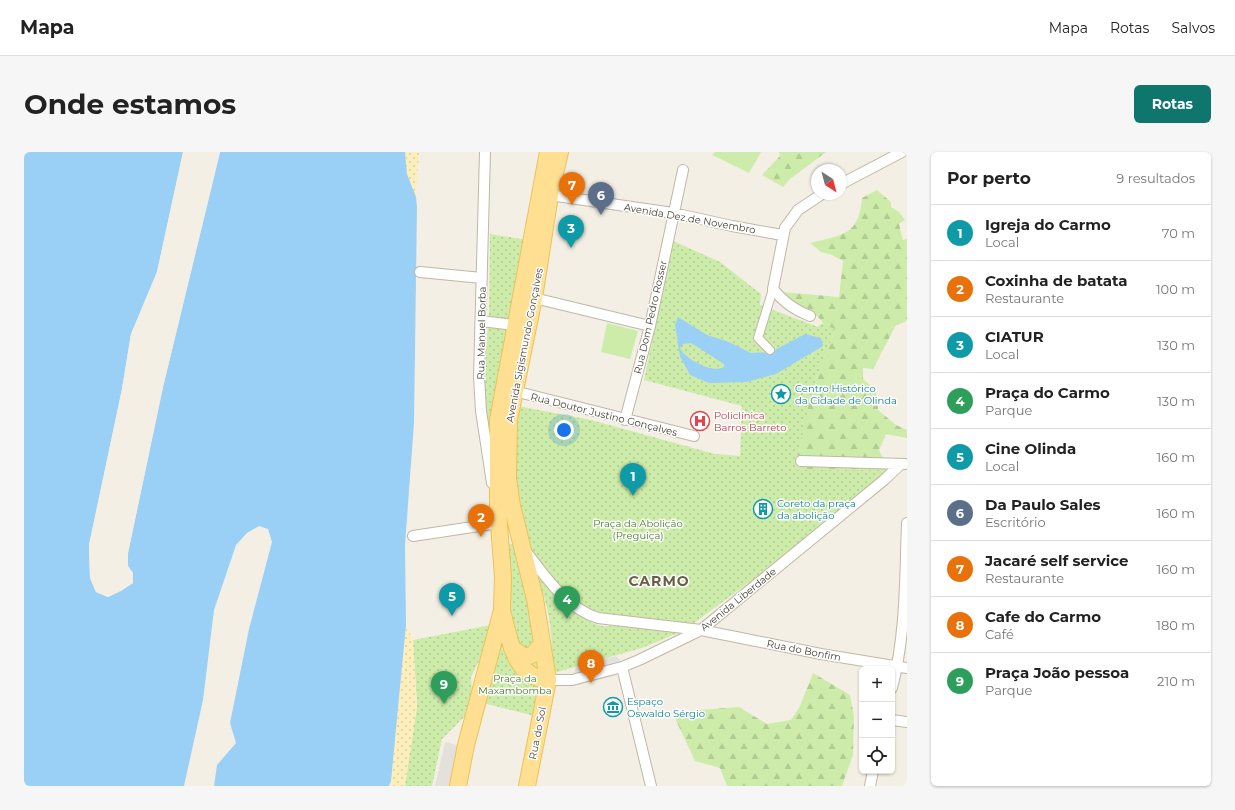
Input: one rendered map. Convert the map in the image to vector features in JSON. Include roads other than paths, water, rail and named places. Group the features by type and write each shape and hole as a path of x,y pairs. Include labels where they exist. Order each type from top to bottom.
{"main road":[{"name":"Avenida Sigismundo Gonçalves","path":"502,610 503,576 498,517 498,420 548,152"},
{"name":"Avenida Sigismundo Gonçalves","path":"548,680 535,599 512,506 508,478 509,420 534,298 550,195 560,152"},
{"path":"501,554 504,550 513,545 522,546"},
{"path":"502,610 512,648 518,664 534,678 548,680"},
{"path":"458,786 466,745 502,610"},
{"path":"512,648 528,657 536,652 542,643"},
{"name":"Rua do Sol","path":"527,786 548,680"}],"street":[{"name":"Rua Manuel Borba","path":"485,152 479,376 481,411 498,517"},
{"path":"847,181 902,152"},
{"name":"Rua Dom Pedro Rosser","path":"625,420 650,326 683,170"},
{"name":"Avenida Dez de Novembro","path":"550,195 673,213 782,235"},
{"path":"770,350 758,338 772,289 782,235 785,228 798,210 813,200"},
{"path":"420,272 482,278"},
{"path":"772,289 787,304 797,311 810,316"},
{"path":"534,298 650,326"},
{"path":"481,321 515,325"},
{"name":"Rua Doutor Justino Gonçalves","path":"514,391 625,420 694,436"},
{"path":"801,461 904,464"},
{"name":"Avenida Liberdade","path":"548,680 572,680 622,667 701,630 904,464"},
{"path":"413,536 498,517"},
{"path":"895,682 902,668 907,523"},
{"name":"Rua do Bonfim","path":"522,546 557,590 573,606 586,614 623,622 701,630 902,668"},
{"path":"622,667 651,786"},
{"path":"895,720 907,722"},
{"path":"870,786 872,774"}],"water":[{"path":"24,152 183,152 157,272 131,334 122,389 89,545 90,578 96,592 108,597 133,583 133,573 128,566 128,553 163,387 220,152 405,152 407,174 416,197 417,207 414,423 405,545 406,625 391,781 389,786 214,786 217,765 236,743 230,723 249,629 272,542 268,529 259,526 247,533 236,545 214,610 203,700 184,786 24,786"},
{"path":"678,317 707,335 729,342 751,353 771,352 805,334 821,338 823,346 776,374 746,382 709,383 690,375 680,356 675,325","holes":["691,343 724,364 724,367 719,369 707,367 687,357 680,348 683,344"]}],"place":[{"name":"Jacaré self service","path":"572,205"},
{"name":"Da Paulo Sales","path":"601,215"},
{"name":"CIATUR","path":"571,248"},
{"name":"Centro Histórico da Cidade de Olinda","path":"781,394"},
{"name":"Policlínica Barros Barreto","path":"700,421"},
{"name":"Igreja do Carmo","path":"633,496"},
{"name":"Coreto da praça da abolição","path":"763,509"},
{"name":"Coxinha de batata","path":"481,537"},
{"name":"Cine Olinda","path":"452,616"},
{"name":"Praça do Carmo","path":"567,619"},
{"name":"Cafe do Carmo","path":"591,683"},
{"name":"Praça João pessoa","path":"444,704"},
{"name":"Espaço Oswaldo Sérgio","path":"613,707"}],"district":[{"name":"CARMO","path":"659,581"}],"park label":[{"name":"Praça da Abolição (Preguiça)","path":"638,528"},
{"name":"Praça da Maxambomba","path":"515,684"}]}
